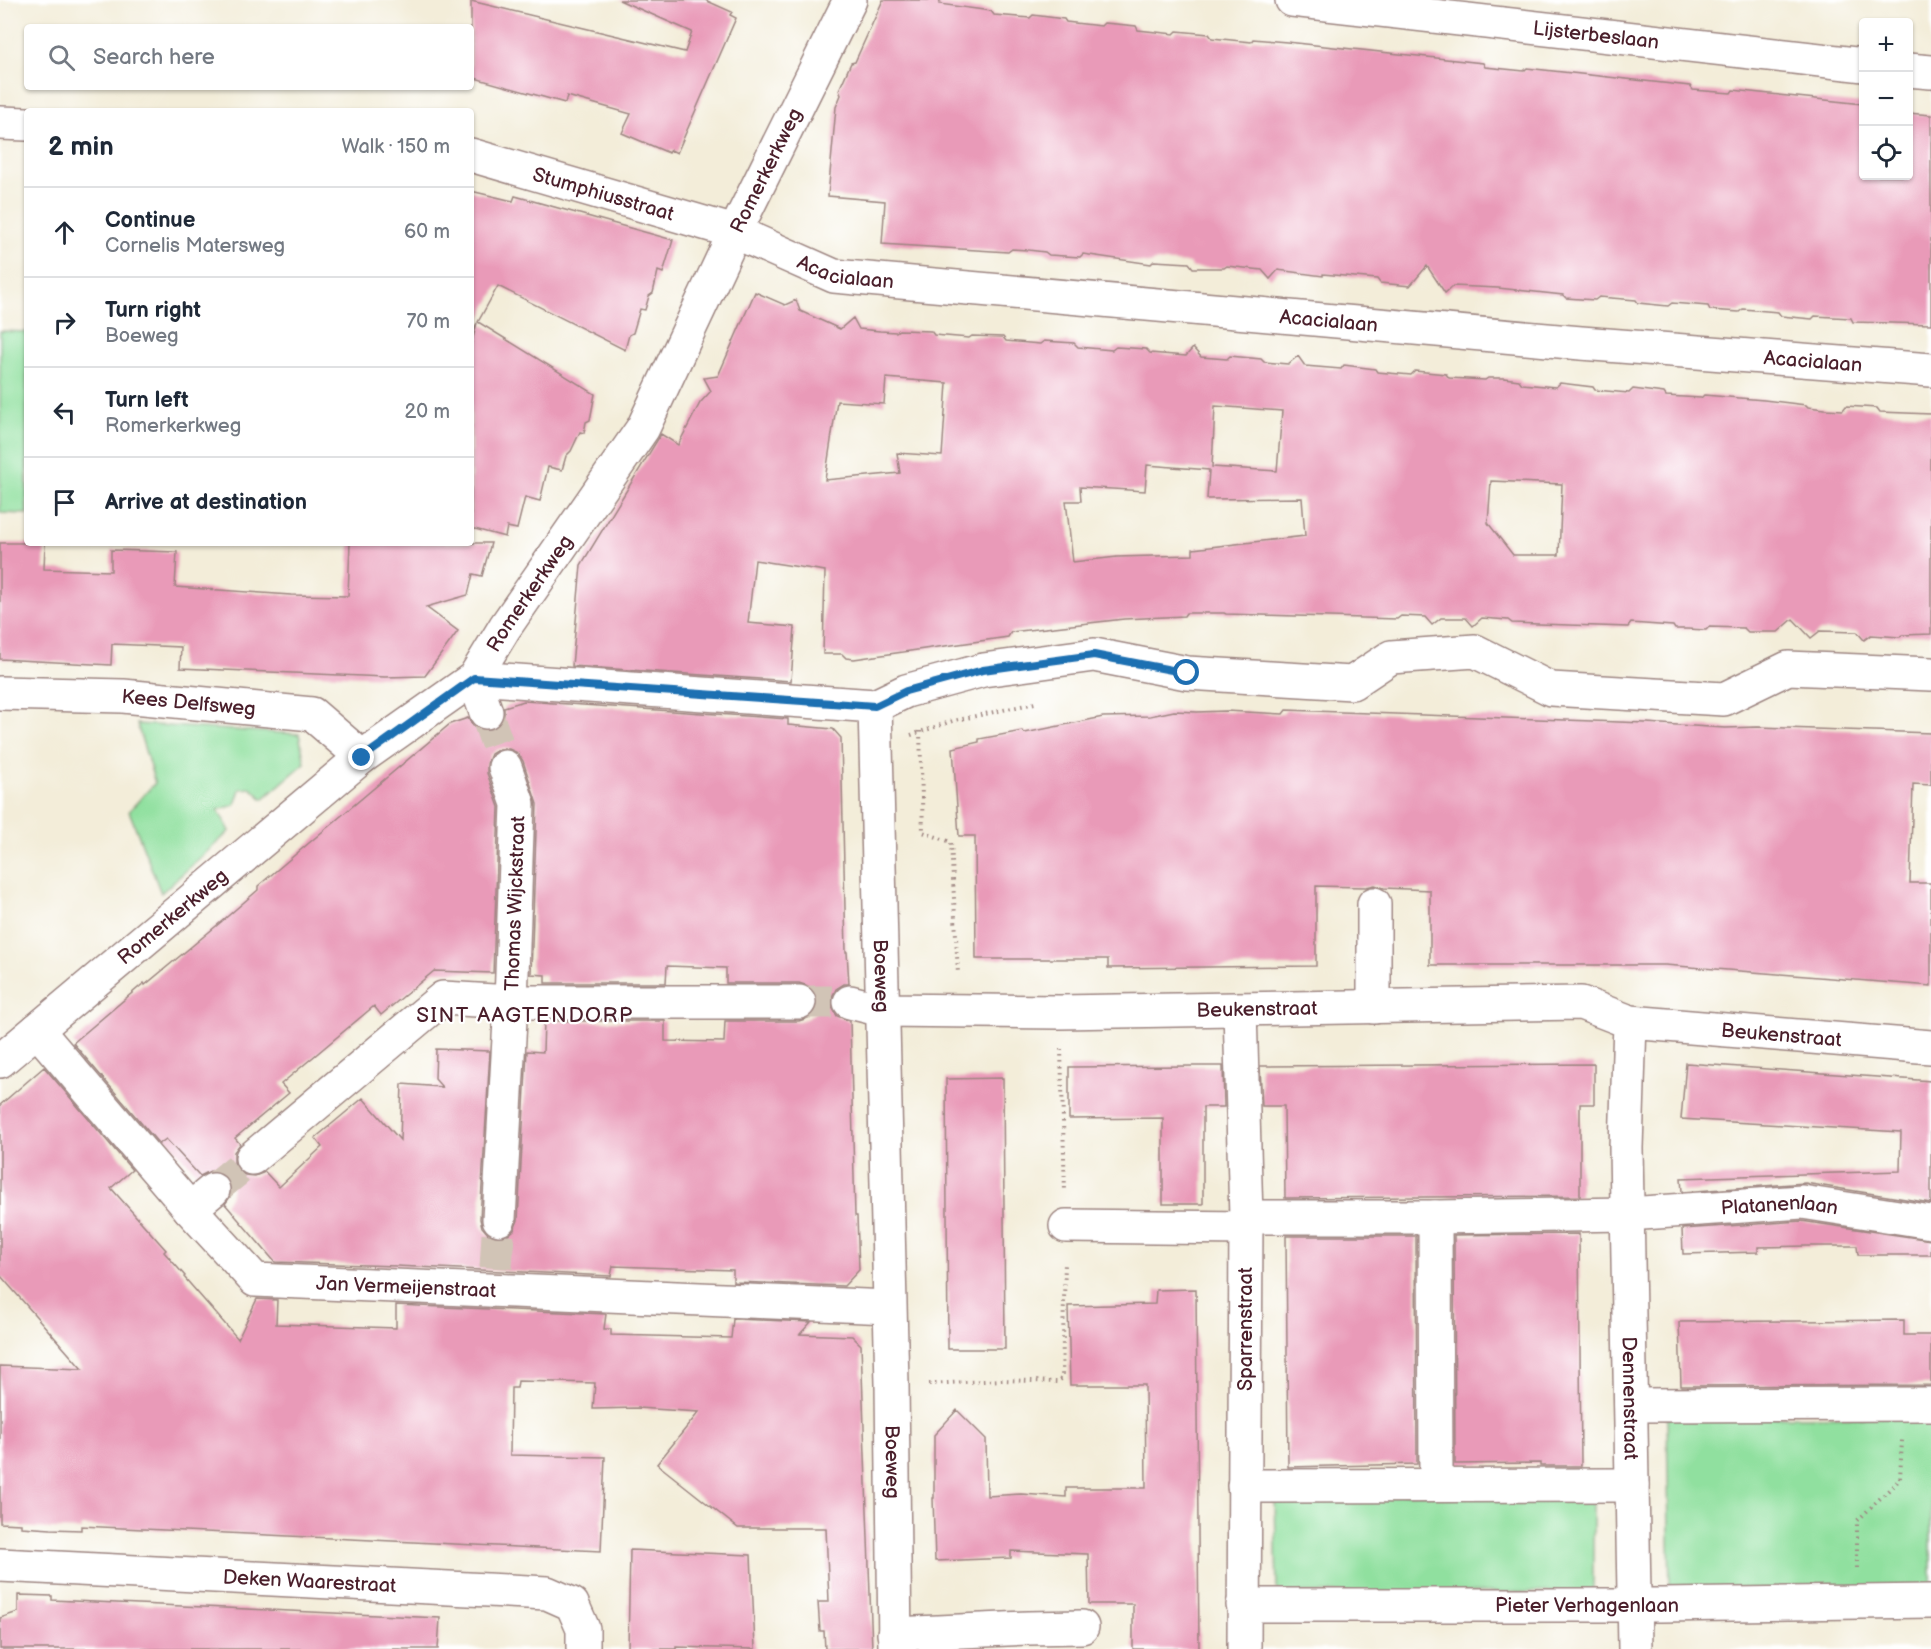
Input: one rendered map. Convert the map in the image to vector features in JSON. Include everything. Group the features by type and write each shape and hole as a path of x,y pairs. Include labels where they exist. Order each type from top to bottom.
{"street":[{"name":"Romerkerkweg","path":"0,1061 362,758 474,678 505,627 643,428 735,232 850,0"},
{"name":"Lijsterbeslaan","path":"1292,0 1859,65"},
{"path":"1913,70 1931,72"},
{"path":"0,123 24,124"},
{"name":"Stumphiusstraat","path":"474,156 735,232"},
{"name":"Acacialaan","path":"735,232 834,276 1581,343 1931,370"},
{"path":"486,712 474,678 875,706 906,691 983,670 1094,655 1187,673 1352,683 1391,657 1474,651 1551,689 1724,699 1788,668 1931,674"},
{"name":"Kees Delfsweg","path":"0,693 123,696 312,714 362,758"},
{"name":"Boeweg","path":"875,706 892,1383 895,1642"},
{"name":"Thomas Wijckstraat","path":"499,1219 511,1002 518,804 505,768"},
{"path":"1374,904 1374,1007"},
{"path":"252,1158 443,998 511,1002 799,1002"},
{"name":"Beukenstraat","path":"850,1002 882,1010 1060,1012 1581,1003 1630,1022 1931,1047"},
{"name":"Sparrenstraat","path":"1240,1010 1246,1222 1244,1649"},
{"name":"Dennenstraat","path":"1630,1022 1626,1148 1635,1649"},
{"name":"Jan Vermeijenstraat","path":"37,1030 202,1200 255,1280 497,1280 890,1307"},
{"name":"Platanenlaan","path":"1066,1226 1628,1214 1802,1202 1931,1222"},
{"path":"1435,1217 1436,1485"},
{"path":"1631,1405 1917,1404"},
{"path":"1244,1486 1632,1485"},
{"name":"Deken Waarestraat","path":"0,1565 547,1593 572,1604 583,1629 584,1649"},
{"name":"Pieter Verhagenlaan","path":"1243,1605 1634,1605 1931,1601"},
{"path":"895,1642 1028,1628 1082,1627"}],"path":[{"path":"876,749 920,731 953,721 1043,701"},
{"path":"920,731 922,831 951,842 960,1011"},
{"path":"892,1383 948,1384 1003,1380 1058,1382 1062,1378 1066,1226 1060,1012"},
{"path":"1858,1602 1857,1521 1900,1479 1917,1404"}],"green space":[{"path":"0,331 24,332 24,514 0,513"},
{"path":"137,724 299,734 305,763 263,799 251,788 240,789 235,805 218,810 230,831 161,893 129,811 155,783"},
{"path":"1667,1417 1931,1417 1931,1590 1670,1593"},
{"path":"1275,1494 1593,1494 1593,1592 1277,1593"}],"building":[{"path":"619,0 705,0 732,12 730,15 736,18 677,153 671,150 669,153 622,133 631,114 567,96 565,103 474,78 474,24 471,24 471,1 685,52 692,32"},
{"path":"883,0 941,0 939,4 991,11 994,15 1030,18 1033,15 1101,26 1104,23 1136,26 1138,30 1174,34 1177,31 1209,34 1212,38 1251,42 1253,39 1287,42 1483,63 1485,67 1524,71 1527,68 1690,86 1693,90 1731,93 1733,90 1859,104 1859,180 1913,180 1913,113 1931,115 1931,324 1853,322 1851,318 1815,316 1812,319 1781,316 1778,312 1743,309 1739,312 1710,310 1708,306 1672,303 1668,306 1638,303 1636,300 1599,297 1595,300 1566,298 1563,295 1498,288 1453,286 1445,293 1427,266 1410,286 1380,283 1377,279 1323,274 1323,276 1278,270 1270,279 1262,270 1227,266 1224,268 1193,268 1189,263 1154,261 1151,264 1083,254 1080,257 1049,255 1045,252 1028,250 1012,249 1008,252 882,244 885,201 828,196 836,107 841,95 839,90 851,63 855,62"},
{"path":"474,192 513,201 515,196 673,240 663,273 658,271 653,293 649,296 645,310 640,309 625,350 498,286 478,322 595,394 590,420 586,422 584,433 580,432 566,456 562,470 548,467 540,501 525,497 517,529 507,527 505,537 474,529 474,334 477,323 474,328"},
{"path":"755,292 785,305 796,300 800,311 840,329 853,318 859,329 880,331 931,331 934,335 969,338 972,336 1003,337 1006,341 1040,344 1044,341 1074,343 1078,347 1112,350 1116,347 1146,349 1150,353 1186,356 1193,348 1201,357 1227,359 1230,356 1288,364 1298,356 1305,366 1341,369 1344,365 1375,369 1377,372 1411,375 1415,371 1446,374 1449,378 1485,380 1504,378 1519,380 1522,384 1556,387 1560,383 1593,387 1595,390 1629,393 1633,389 1664,393 1666,396 1701,398 1704,395 1764,400 1825,409 1843,410 1846,406 1877,408 1880,412 1931,414 1931,634 1900,637 1871,635 1864,640 1857,632 1820,631 1811,638 1793,619 1778,632 1748,632 1744,628 1675,629 1673,626 1631,623 1628,627 1512,623 1508,620 1482,618 1473,626 1466,618 1441,618 1432,625 1425,617 1401,616 1397,619 1186,613 1184,616 1124,619 1011,632 1008,637 854,659 846,658 842,654 823,654 825,571 755,560 748,623 795,627 791,681 572,666 581,565 661,434 678,445 700,403 711,391 704,378 718,376","holes":["886,378 947,383 942,456 897,453 900,473 825,480 837,401 884,404","1215,406 1282,411 1277,471 1212,467","1147,465 1209,470 1207,499 1302,498 1305,536 1193,549 1193,555 1117,557 1073,562 1066,501 1081,501 1080,487 1145,491","1491,481 1562,484 1559,555 1513,555 1488,523"]},
{"path":"0,543 45,546 44,569 111,571 111,550 177,552 175,587 291,595 348,596 350,546 474,546 474,543 491,543 482,576 473,574 468,595 426,607 458,631 425,676 385,677 180,668 181,647 112,644 111,665 0,659"},
{"path":"524,701 788,719 788,725 833,729 841,738 846,952 849,984 836,989 832,997 832,1007 837,1016 850,1021 855,1216 857,1216 859,1270 844,1286 733,1282 733,1270 613,1266 611,1276 275,1262 225,1204 230,1197 232,1187 227,1178 220,1173 210,1171 200,1176 166,1139 159,1144 73,1043 221,922 258,890 258,886 450,724 468,718 474,727 492,730 501,724 504,707","holes":["499,749 509,749 518,753 523,761 537,804 531,974 545,975 545,983 666,983 667,966 726,968 726,983 799,983 808,986 815,992 818,1001 815,1012 799,1021 725,1021 724,1042 665,1041 665,1021 544,1021 543,1052 527,1051 518,1220 514,1230 507,1236 497,1238 488,1234 482,1227 480,1219 490,1051 436,1049 435,1079 442,1087 402,1084 400,1140 363,1098 315,1138 322,1147 279,1187 265,1172 255,1176 245,1175 237,1170 234,1152 240,1144 235,1138 289,1093 281,1084 374,1006 381,1015 434,971 493,973 499,807 487,773 487,764 491,754"]},
{"path":"1286,710 1725,728 1758,727 1931,733 1931,785 1913,784 1910,883 1931,883 1931,986 1665,965 1430,965 1430,890 1384,888 1375,885 1366,887 1316,886 1316,966 1108,968 1108,959 976,959 975,836 959,836 953,748 979,742 979,739 1022,731 1025,733 1103,717 1150,716 1174,711 1283,714"},
{"path":"1686,1063 1931,1081 1931,1203 1805,1183 1682,1192 1681,1178 1900,1171 1901,1132 1681,1119"},
{"path":"1594,1064 1594,1104 1580,1104 1580,1196 1285,1198 1284,1106 1262,1106 1260,1066"},
{"path":"1223,1066 1224,1107 1203,1107 1203,1204 1163,1204 1163,1118 1069,1119 1069,1067"},
{"path":"44,1067 132,1170 111,1188 166,1250 164,1252 184,1277 238,1339 257,1299 277,1300 276,1324 396,1328 396,1305 606,1314 604,1329 611,1329 611,1335 731,1338 733,1319 811,1322 800,1334 852,1336 861,1345 872,1649 825,1649 824,1631 820,1631 818,1602 829,1602 826,1528 738,1528 657,1464 699,1412 638,1408 593,1409 595,1383 518,1381 517,1388 511,1388 510,1455 605,1457 601,1551 81,1526 81,1530 51,1529 0,1523 0,1366 82,1369 0,1275 0,1105"},
{"path":"1003,1078 1005,1349 948,1349 946,1079"},
{"path":"1801,1221 1931,1240 1931,1255 1858,1255 1857,1246 1758,1247 1758,1252 1683,1254 1682,1229"},
{"path":"1579,1234 1581,1466 1540,1466 1540,1463 1455,1464 1454,1235"},
{"path":"1286,1236 1416,1236 1417,1464 1288,1467"},
{"path":"1196,1289 1199,1649 1133,1649 1133,1604 1089,1604 1088,1554 1011,1551 1011,1558 935,1561 934,1435 957,1410 986,1439 987,1496 1021,1494 1066,1497 1066,1488 1146,1488 1145,1385 1070,1385 1068,1306 1155,1304 1156,1290"},
{"path":"1904,1320 1904,1335 1931,1335 1931,1385 1681,1386 1679,1322"},
{"path":"630,1550 751,1555 755,1649 676,1647 676,1649 628,1649"},
{"path":"18,1595 52,1596 52,1600 440,1618 438,1649 0,1649 0,1618 18,1612"}],"tunnel":[{"path":"486,712 505,767"},
{"path":"799,1002 850,1002"},
{"path":"213,1190 252,1158"},
{"path":"496,1268 499,1219"}],"district":[{"name":"SINT AAGTENDORP","path":"525,1015"}],"route":[{"path":"362,758 474,678 875,706 906,691 983,670 1094,655 1187,673"}]}
